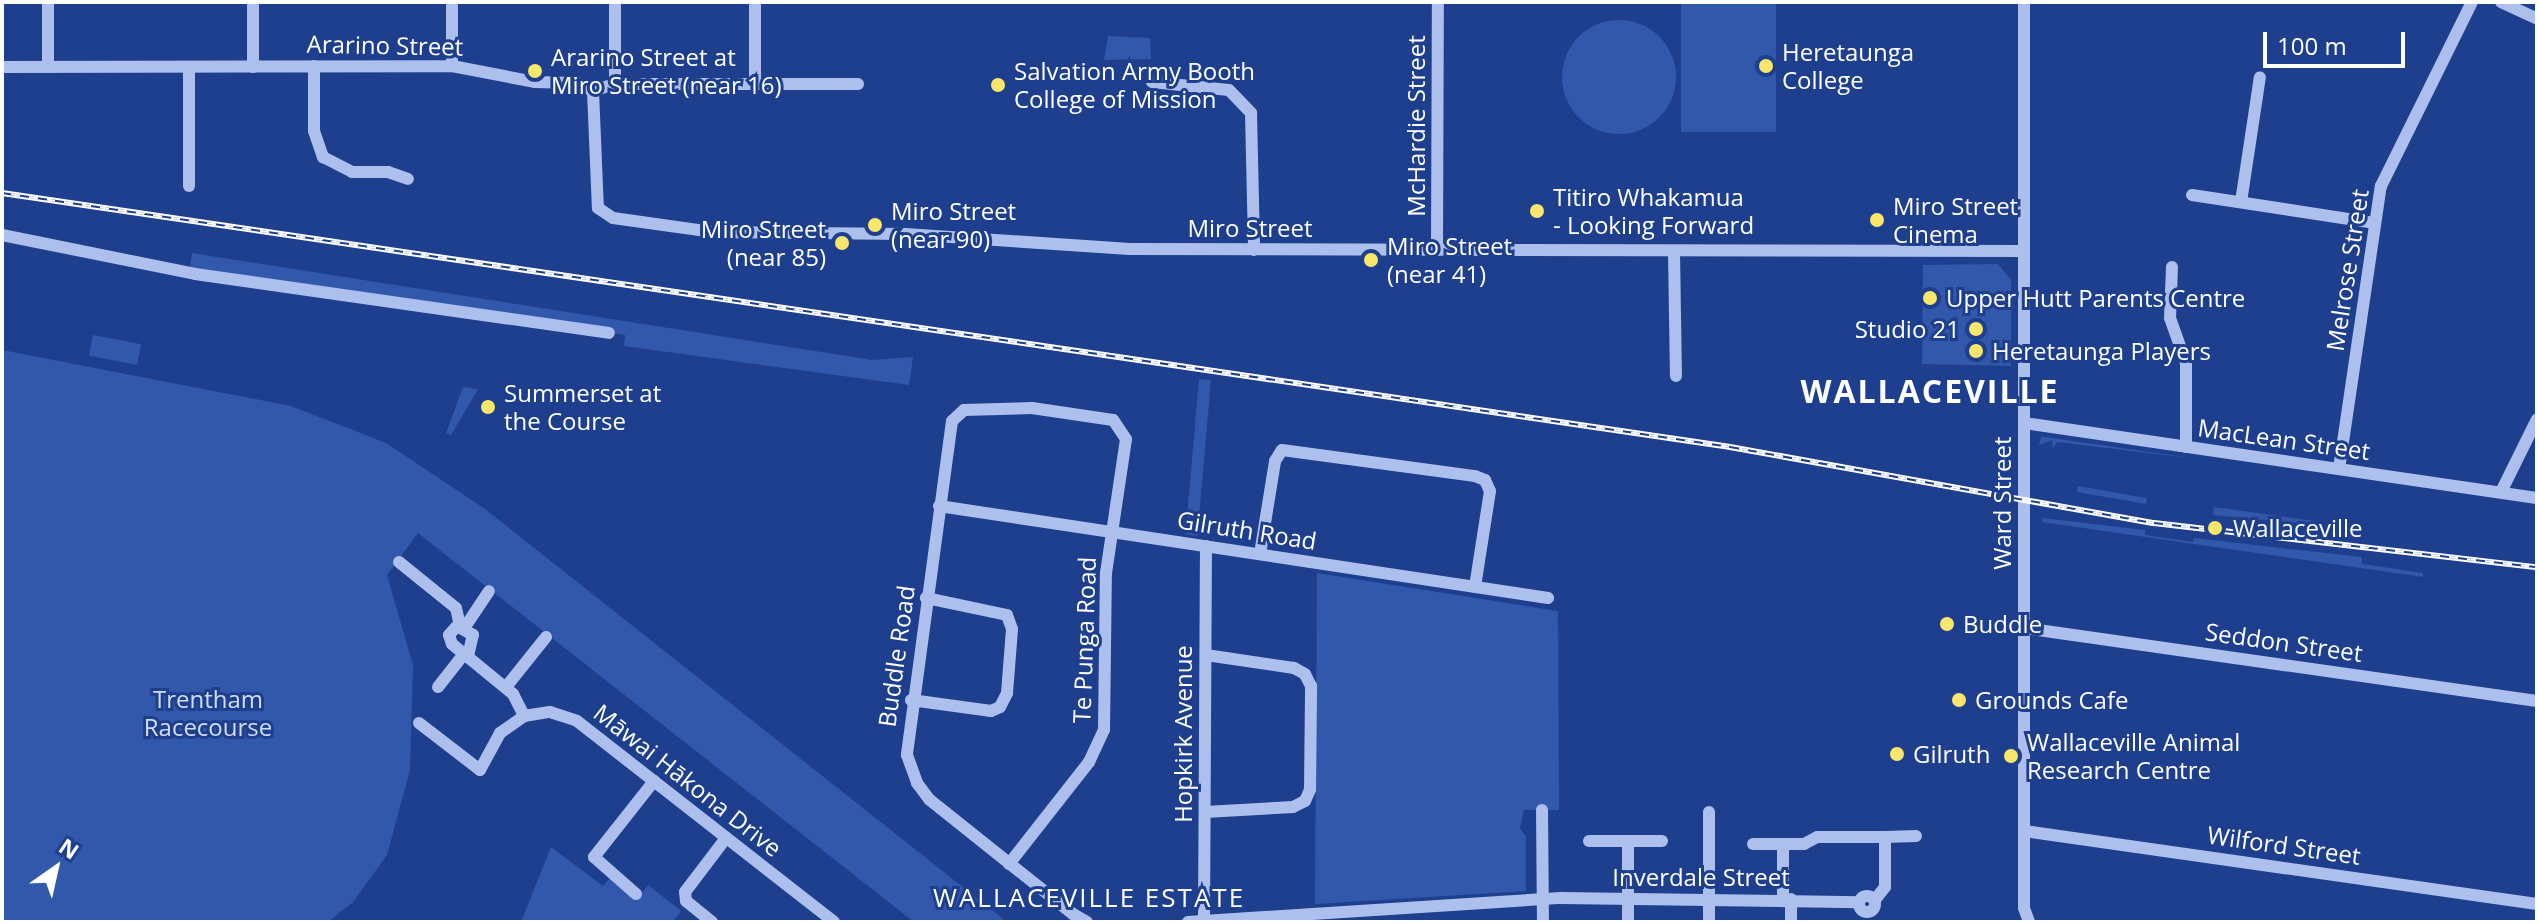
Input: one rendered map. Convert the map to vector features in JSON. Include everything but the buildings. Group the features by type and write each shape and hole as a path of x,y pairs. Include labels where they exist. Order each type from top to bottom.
{"street":[{"path":"48,2 48,67"},
{"path":"253,2 253,67"},
{"path":"452,2 452,66"},
{"path":"615,2 615,84"},
{"path":"755,2 755,85"},
{"name":"McHardie Street","path":"1437,250 1438,2"},
{"name":"Ward Street","path":"2024,2 2024,908 2029,922"},
{"name":"Melrose Street","path":"2339,469 2381,186 2472,2"},
{"path":"2501,2 2537,19"},
{"path":"314,66 314,131 323,157 352,172 388,172 408,179"},
{"name":"Ararino Street","path":"2,67 452,66 535,82 577,83 593,91"},
{"path":"189,67 189,186"},
{"path":"2241,202 2260,77"},
{"path":"1152,82 1229,90 1251,113 1254,250"},
{"path":"593,91 615,84 858,84"},
{"name":"Miro Street","path":"593,91 598,208 613,218 712,232 905,234 1116,249 2024,251"},
{"path":"2192,195 2374,223"},
{"path":"2,235 195,274 609,333"},
{"path":"1674,251 1676,376"},
{"path":"2172,267 2170,318 2186,363 2186,447"},
{"name":"Buddle Road","path":"1087,922 1009,864 917,783 906,744 952,421 960,411 1032,408 1109,419 1126,435 1112,532"},
{"path":"2501,492 2537,419"},
{"name":"MacLean Street","path":"2024,423 2537,498"},
{"path":"1260,554 1275,461 1282,450 1475,476 1490,491 1475,587"},
{"name":"Gilruth Road","path":"939,506 1475,587 1540,601"},
{"name":"Te Punga Road","path":"1009,864 1101,739 1106,573 1112,532"},
{"name":"Hopkirk Avenue","path":"1204,922 1206,546"},
{"path":"399,562 456,608 462,626 474,640 466,655 438,687"},
{"path":"419,723 480,770 500,733 524,716 506,687 449,638 489,591"},
{"path":"911,700 991,711 1000,707 1007,693 1012,629 1007,615 997,608 926,598"},
{"name":"Seddon Street","path":"2024,628 2537,701"},
{"path":"506,687 546,637"},
{"path":"1205,812 1293,807 1305,801 1310,790 1311,686 1305,674 1294,668 1206,655"},
{"name":"Māwai Hākona Drive","path":"524,716 550,712 577,721 834,922"},
{"path":"636,894 594,857 654,781"},
{"path":"1542,810 1543,922"},
{"path":"1709,812 1709,922"},
{"name":"Wilford Street","path":"2024,831 2537,904"},
{"path":"1753,844 1804,844 1817,837 1916,836"},
{"name":"Inverdale Street","path":"1542,900 1787,899 1864,912 1866,895 1875,900 1885,887 1885,837"},
{"path":"712,922 686,901 685,892 726,838"},
{"path":"1589,841 1662,841"},
{"path":"1628,841 1628,922"},
{"path":"1783,844 1791,922"},
{"path":"1188,922 1312,918 1542,900"},
{"path":"1431,907 1432,922"},
{"name":"Ward Street","path":"2018,922 2024,908"}],"green space":[{"path":"1681,2 1776,2 1776,132 1681,132"},
{"path":"1619,20 1641,24 1660,36 1672,55 1676,77 1672,99 1660,118 1641,130 1619,134 1597,130 1578,118 1566,99 1562,77 1566,55 1578,36 1597,24"},
{"path":"1108,36 1150,38 1151,59 1104,60"},
{"path":"192,253 872,360 913,357 909,385 624,346 625,335 190,268"},
{"path":"1998,264 2011,280 2011,366 1922,364 1923,265"},
{"path":"93,335 141,344 137,365 89,356"},
{"name":"Trentham Racecourse","path":"2,350 291,406 386,443 485,509 1007,922 914,922 418,533 387,575 413,665 410,770 387,855 353,902 328,922 2,922"},
{"path":"1199,379 1211,380 1197,535 1185,534"},
{"path":"463,387 478,389 451,435 446,433"},
{"path":"2041,437 2199,459 2057,442 2053,448 2052,440 2039,445"},
{"path":"2078,486 2147,498 2146,504 2077,492"},
{"path":"2214,507 2322,522 2322,525 2213,515"},
{"path":"2042,518 2145,530 2145,535 2193,542 2194,538 2362,557 2362,564 2423,573 2423,577 2042,522"},
{"path":"1317,573 1558,611 1559,810 1524,810 1520,828 1526,837 1526,891 1315,904"},
{"path":"551,847 603,886 610,878 637,899 648,885 681,911 672,922 521,922"}],"railway":[{"path":"2,193 1730,447 2154,523 2537,567"}],"place":[{"name":"Heretaunga College","path":"1766,66"},
{"name":"Ararino Street at Miro Street (near 16)","path":"535,71"},
{"name":"Salvation Army Booth College of Mission","path":"998,85"},
{"name":"Titiro Whakamua - Looking Forward","path":"1537,211"},
{"name":"Miro Street Cinema","path":"1877,220"},
{"name":"Miro Street (near 90)","path":"875,225"},
{"name":"Miro Street (near 85)","path":"842,243"},
{"name":"Miro Street (near 41)","path":"1371,260"},
{"name":"Upper Hutt Parents Centre","path":"1930,298"},
{"name":"Studio 21","path":"1976,329"},
{"name":"Heretaunga Players","path":"1976,351"},
{"name":"Summerset at the Course","path":"488,407"},
{"name":"Wallaceville","path":"2215,528"},
{"name":"Buddle","path":"1947,624"},
{"name":"Grounds Cafe","path":"1959,700"},
{"name":"Gilruth","path":"1897,754"},
{"name":"Wallaceville Animal Research Centre","path":"2011,756"}],"district":[{"name":"WALLACEVILLE","path":"1930,391"},
{"name":"WALLACEVILLE ESTATE","path":"1089,898"}]}
